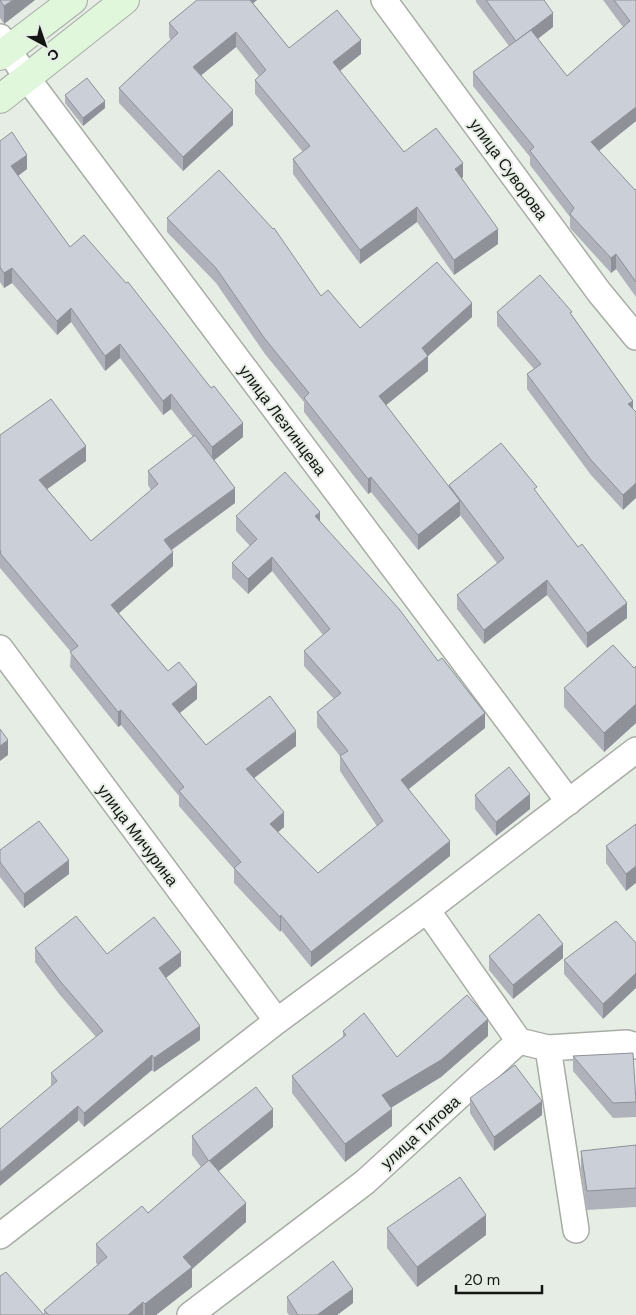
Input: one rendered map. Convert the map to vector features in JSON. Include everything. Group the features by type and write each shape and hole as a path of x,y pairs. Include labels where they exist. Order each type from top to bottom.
{"main road":[{"path":"3,47 72,0"},
{"path":"0,99 125,0"}],"street":[{"name":"улица Суворова","path":"384,0 599,292 636,337"},
{"name":"улица Лезгинцева","path":"3,47 569,802"},
{"name":"улица Мичурина","path":"0,648 277,1021"},
{"path":"0,1236 277,1021 427,910 636,750"},
{"path":"427,910 519,1041 548,1048 627,1043 636,1046"},
{"name":"улица Титова","path":"190,1315 365,1182 519,1041"},
{"path":"548,1048 576,1230"}],"building":[{"path":"0,0 13,0 4,6"},
{"path":"197,0 250,0 289,48 337,10 361,40 333,62 404,152 436,128 463,163 455,169 498,229 454,260 417,207 360,250 293,159 310,146 255,80 266,70 236,32 193,67 233,110 183,157 119,88 178,33 169,23"},
{"path":"486,0 544,0 553,13 516,41"},
{"path":"614,0 636,0 636,107 591,142 636,189 636,282 616,254 611,258 570,214 574,208 530,151 534,147 473,72 531,30 567,76 630,21"},
{"path":"87,78 105,101 83,118 65,95"},
{"path":"12,132 27,155 11,166 70,247 84,235 126,283 128,282 211,388 214,386 243,423 212,447 171,394 163,401 120,344 105,356 71,308 57,321 12,268 4,273 0,267 0,141"},
{"path":"219,170 274,228 321,296 328,290 360,328 437,262 472,303 422,348 428,356 379,396 460,501 418,535 371,477 368,479 304,398 309,393 265,339 216,268 167,218"},
{"path":"540,275 572,312 570,313 633,401 628,404 636,412 636,483 623,495 591,460 527,374 541,364 497,312"},
{"path":"51,399 86,446 39,480 91,541 158,484 148,471 195,435 235,488 164,540 173,552 111,605 168,671 179,662 197,684 172,704 206,745 270,696 296,731 246,769 284,812 270,824 318,873 383,821 340,756 348,751 317,712 341,693 304,651 330,629 272,557 248,579 232,563 257,539 236,516 285,472 320,512 315,516 399,609 438,661 442,658 485,713 401,780 450,841 311,952 281,915 280,917 234,868 241,862 179,791 184,787 121,710 118,712 70,652 78,646 0,553 0,435"},
{"path":"501,443 537,487 534,489 578,547 582,544 627,603 587,633 547,580 484,630 457,595 504,558 449,485"},
{"path":"613,645 634,668 636,666 636,704 604,733 564,688"},
{"path":"0,729 8,740 0,746"},
{"path":"509,767 530,794 496,822 475,795"},
{"path":"39,821 69,860 24,894 0,862 0,850"},
{"path":"636,824 636,866 626,874 606,846"},
{"path":"539,914 563,944 513,985 489,956"},
{"path":"76,916 107,954 154,917 181,952 159,968 200,1026 154,1058 152,1055 84,1113 78,1106 0,1172 0,1129 57,1081 51,1073 103,1031 60,981 35,948"},
{"path":"616,921 636,943 636,973 603,1004 564,960"},
{"path":"467,995 488,1019 441,1060 382,1095 392,1109 345,1144 292,1076 346,1035 343,1031 364,1013 397,1057"},
{"path":"633,1053 636,1102 613,1103 573,1056"},
{"path":"515,1065 542,1101 494,1137 470,1098"},
{"path":"256,1087 273,1109 209,1161 192,1136"},
{"path":"636,1145 636,1188 587,1191 581,1151"},
{"path":"209,1160 246,1203 183,1257 192,1267 128,1315 49,1315 44,1310 107,1257 96,1244 142,1206 148,1213"},
{"path":"460,1177 486,1215 417,1267 387,1228"},
{"path":"333,1261 353,1289 317,1315 298,1315 287,1297"},
{"path":"6,1272 44,1315 0,1315 0,1276"}]}
